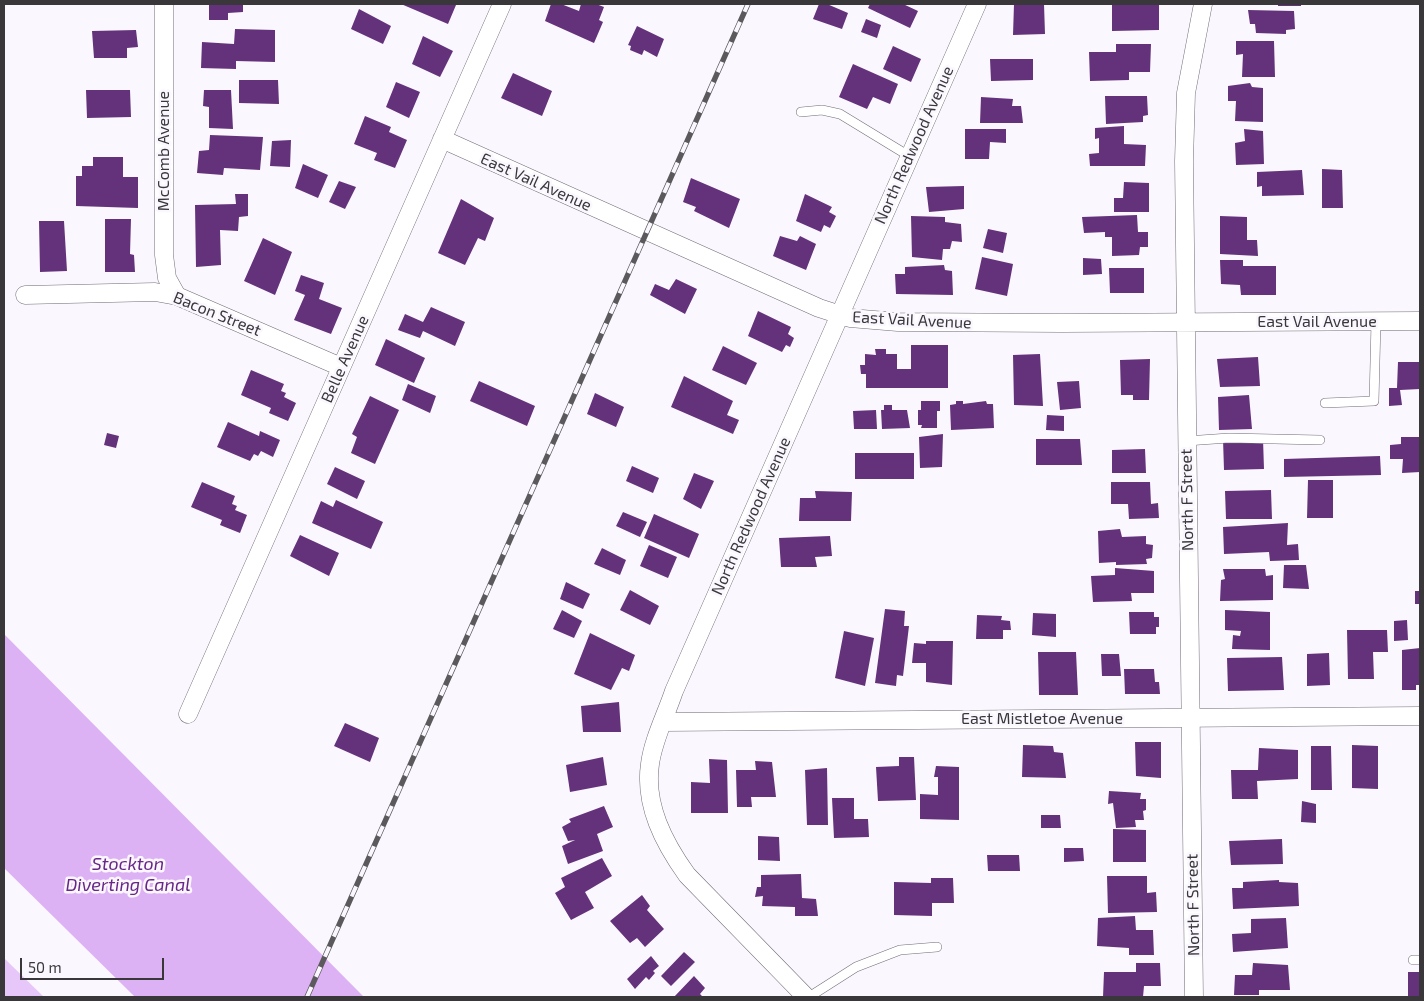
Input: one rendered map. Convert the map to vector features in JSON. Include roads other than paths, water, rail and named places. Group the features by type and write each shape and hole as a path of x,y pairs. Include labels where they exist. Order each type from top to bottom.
{"street":[{"name":"McComb Avenue","path":"164,4 164,255 167,278 177,296"},
{"name":"Belle Avenue","path":"188,714 502,4"},
{"name":"North Redwood Avenue","path":"808,997 687,875 662,837 655,818 648,778 650,762 674,691 977,4"},
{"name":"North F Street","path":"1194,997 1186,441 1186,93 1203,4"},
{"name":"East Vail Avenue","path":"442,139 810,304 839,315 868,320 898,322 1185,323 1420,321"},
{"name":"Bacon Street","path":"26,295 155,292 177,296 341,366"},
{"name":"East Mistletoe Avenue","path":"663,722 1420,716"}],"lane":[{"path":"801,112 822,110 840,114 909,156"},
{"path":"1325,403 1374,401 1376,322"},
{"path":"1186,441 1229,438 1320,440"},
{"path":"808,997 856,967 900,950 937,947"}],"water":[{"name":"Stockton Diverting Canal","path":"4,634 364,997 135,997 4,868"}],"railway":[{"path":"307,997 748,4"}]}
